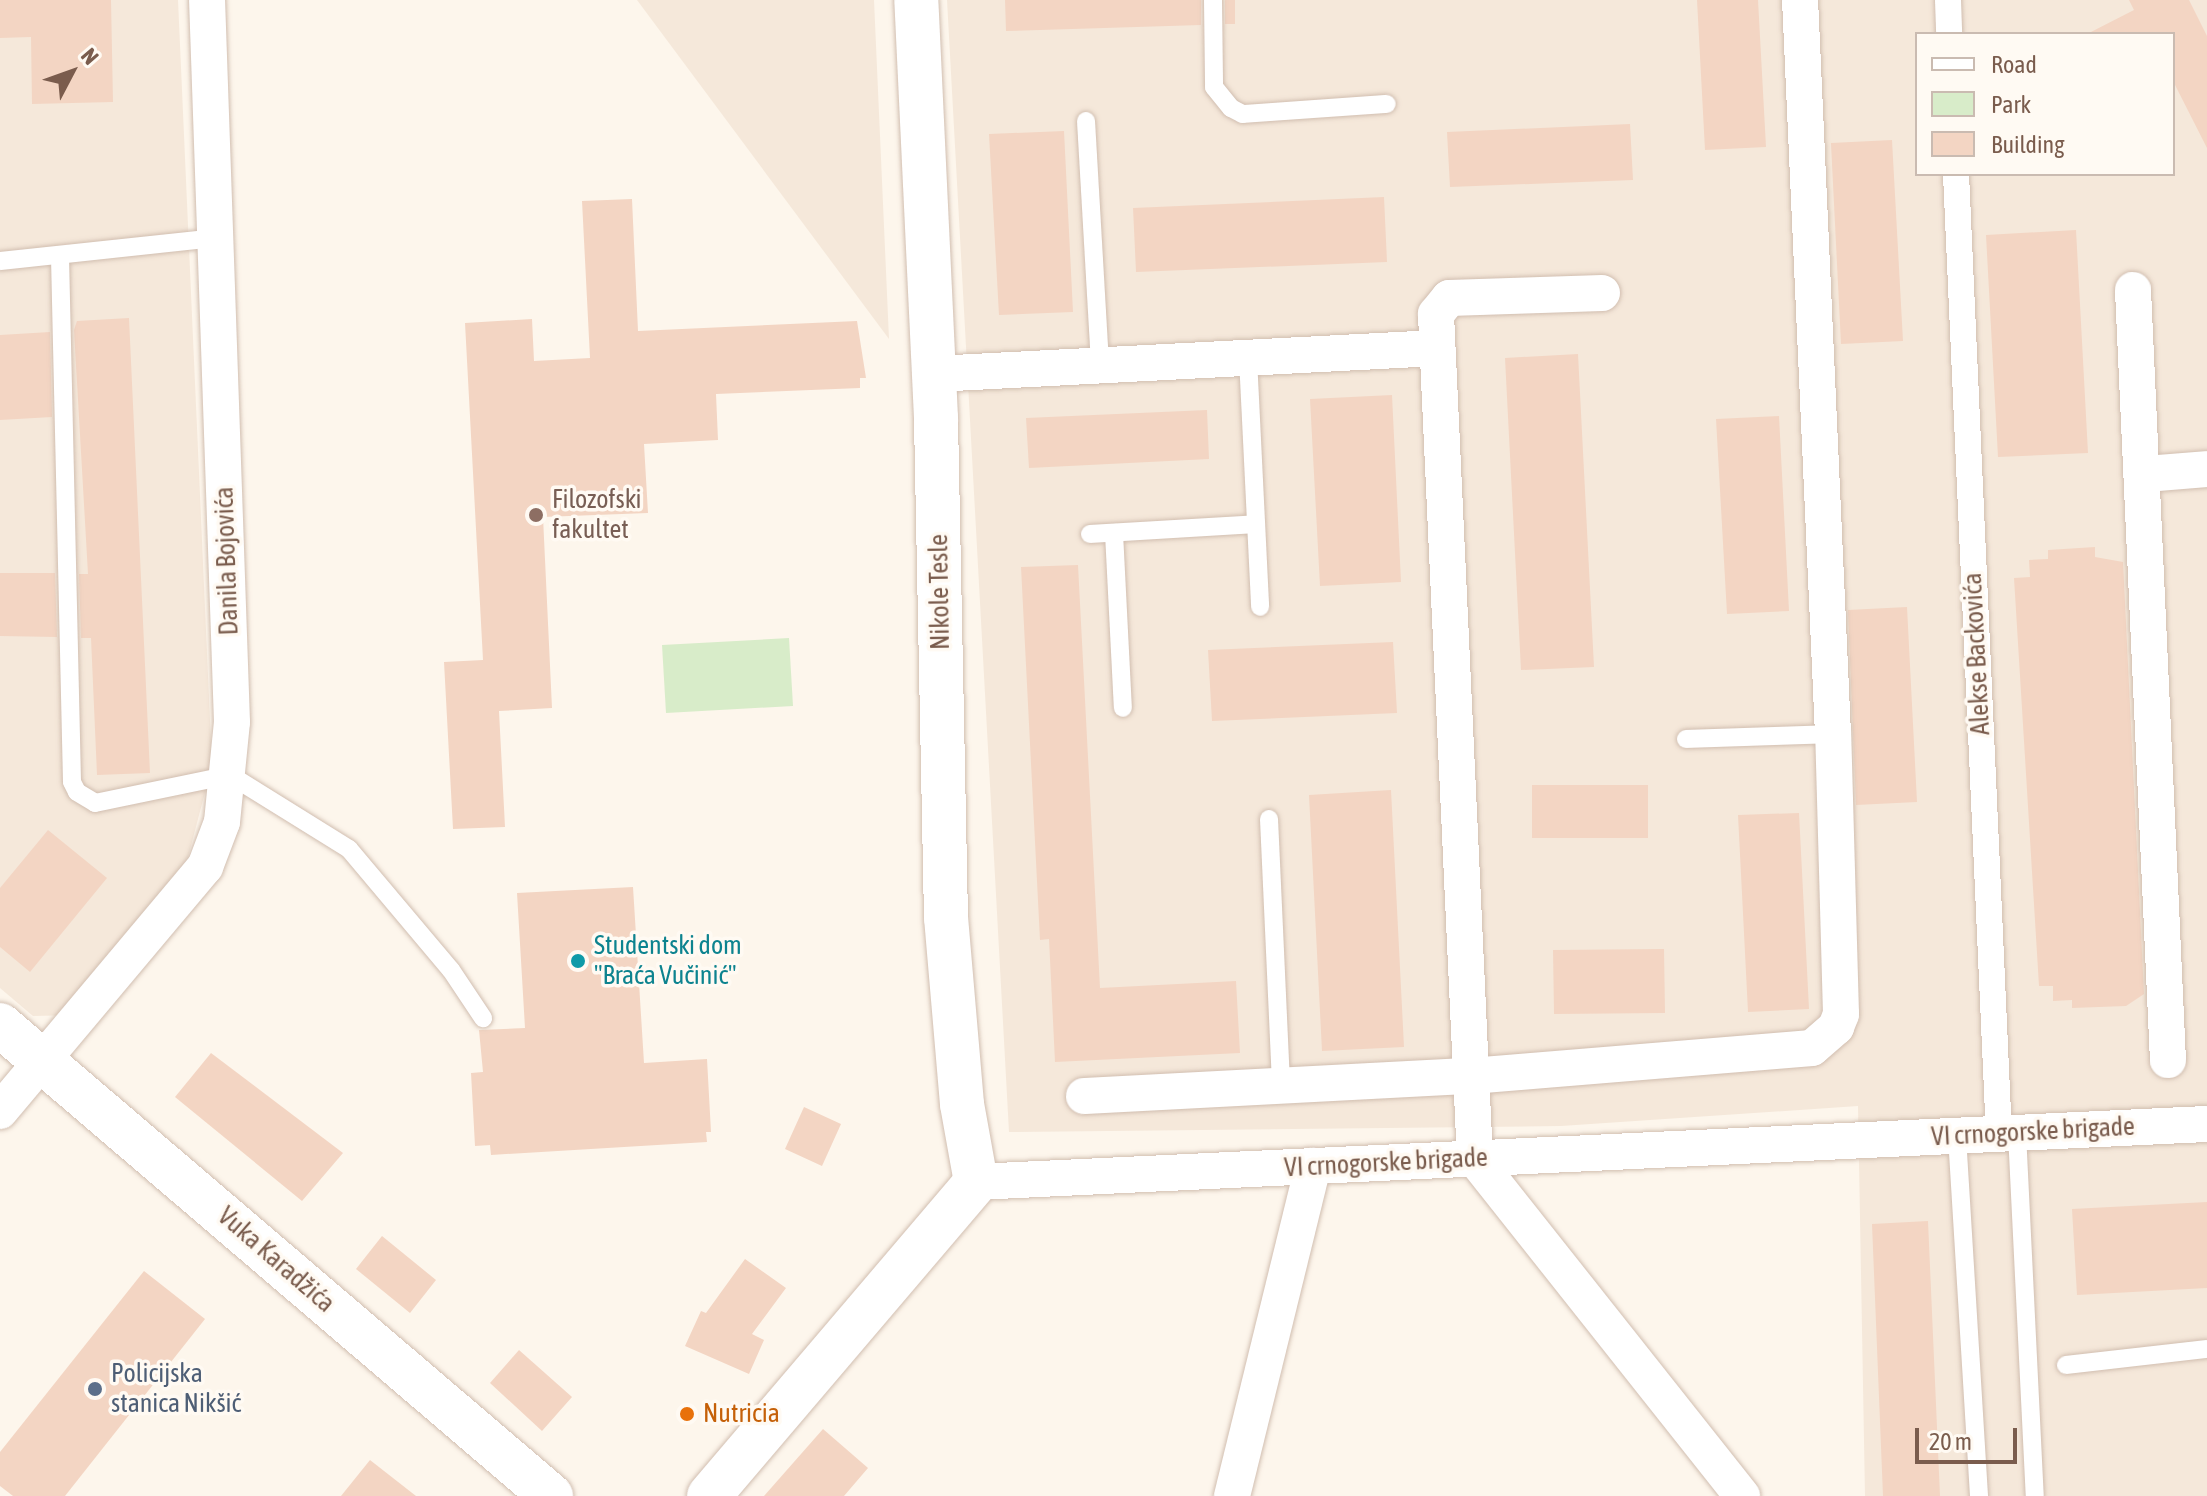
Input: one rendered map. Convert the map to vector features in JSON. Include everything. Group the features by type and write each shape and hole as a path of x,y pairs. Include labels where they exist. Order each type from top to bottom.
{"street":[{"name":"Danila Bojovića","path":"0,1111 205,867 222,822 230,775 207,0"},
{"name":"Nikole Tesle","path":"916,0 934,374 946,918 962,1104 976,1182"},
{"path":"1084,1096 1471,1076 1812,1048 1828,1037 1841,1014 1833,734 1800,0"},
{"path":"1948,0 1949,32"},
{"name":"Alekse Backovića","path":"1956,176 2008,1133"},
{"path":"2133,290 2145,474 2168,1060"},
{"path":"1602,293 1449,298 1436,314 1475,1159 1742,1496"},
{"path":"934,374 1437,348"},
{"path":"2145,474 2207,469"},
{"name":"Vuka Karadžića","path":"0,1025 551,1496"},
{"name":"VI crnogorske brigade","path":"976,1182 2207,1124"},
{"path":"1232,1496 1313,1166"},
{"path":"709,1496 976,1182"}],"lane":[{"path":"1213,0 1214,87 1231,108 1243,114 1387,104"},
{"path":"1086,121 1100,366"},
{"path":"0,261 60,257 215,238"},
{"path":"60,257 72,782 85,800 95,803 230,775 349,849 451,970 483,1018"},
{"path":"1248,358 1260,607"},
{"path":"1090,534 1256,524"},
{"path":"1114,533 1123,708"},
{"path":"1686,739 1833,734"},
{"path":"1269,819 1281,1086"},
{"path":"2008,1133 2035,1496"},
{"path":"1957,1136 1979,1496"},
{"path":"2066,1365 2207,1349"}],"shaded area":[{"path":"0,0 178,0 212,766 179,891 78,1015 33,1016 0,988"},
{"path":"637,0 874,0 889,339"},
{"path":"947,0 2207,0 2207,1496 1865,1496 1858,1106 1561,1126 1009,1132"}],"green space":[{"path":"789,638 793,706 666,713 662,645"}],"building":[{"path":"0,0 111,0 113,102 32,104 31,37 0,38"},
{"path":"1005,0 1201,0 1201,25 1006,31"},
{"path":"1225,0 1235,0 1235,24 1225,24"},
{"path":"1697,0 1758,0 1766,147 1705,150"},
{"path":"2129,0 2189,0 2207,36 2207,148 2175,85 2175,32 2091,32 2134,10"},
{"path":"1630,124 1633,180 1450,187 1447,132"},
{"path":"1064,131 1073,312 999,315 989,134"},
{"path":"1892,140 1903,341 1841,344 1831,143"},
{"path":"1384,197 1387,262 1136,272 1133,208"},
{"name":"Filozofski fakultet","path":"632,199 638,331 857,321 866,378 860,378 860,388 716,394 718,440 644,444 648,513 543,517 552,708 499,711 505,827 453,829 444,662 483,660 465,323 532,319 534,361 590,358 582,201"},
{"path":"2076,230 2088,453 1998,457 1986,235"},
{"path":"129,318 150,773 97,775 91,638 81,638 79,574 88,574 74,330 77,321"},
{"path":"50,332 52,417 0,420 0,335"},
{"path":"1578,354 1594,667 1521,670 1505,358"},
{"path":"1392,395 1401,582 1320,586 1310,399"},
{"path":"1207,410 1209,459 1029,468 1026,418"},
{"path":"1779,416 1789,611 1727,614 1716,419"},
{"path":"2095,547 2095,557 2123,562 2144,994 2126,1006 2072,1008 2072,1000 2053,1001 2053,986 2039,986 2014,578 2030,577 2029,560 2048,559 2048,550"},
{"path":"1078,565 1100,988 1236,981 1240,1053 1055,1062 1049,939 1040,940 1021,567"},
{"path":"0,573 55,573 57,637 0,636"},
{"path":"1907,607 1917,802 1856,805 1848,610"},
{"path":"1393,642 1397,713 1212,721 1208,650"},
{"path":"1532,785 1648,785 1648,838 1532,838"},
{"path":"1391,790 1404,1047 1322,1051 1309,795"},
{"path":"1799,813 1809,1009 1748,1012 1738,815"},
{"path":"48,830 107,878 30,972 0,947 0,888"},
{"name":"Studentski dom \"Braća Vučinić\"","path":"633,887 644,1063 707,1059 711,1132 706,1132 707,1142 491,1155 490,1145 475,1146 471,1073 483,1072 479,1030 525,1028 517,893"},
{"path":"1664,949 1665,1013 1554,1014 1553,950"},
{"path":"211,1053 343,1153 302,1201 175,1097"},
{"path":"804,1107 841,1124 822,1166 785,1149"},
{"path":"2207,1202 2207,1288 2077,1295 2072,1209"},
{"path":"1928,1221 1940,1496 1883,1496 1872,1224"},
{"path":"382,1236 436,1280 410,1313 356,1269"},
{"path":"745,1259 786,1288 752,1334 764,1340 749,1374 685,1346 701,1311 706,1313"},
{"path":"144,1271 205,1319 65,1496 13,1496 0,1486 0,1452"},
{"path":"519,1350 572,1397 542,1431 490,1383"},
{"path":"823,1429 868,1468 844,1496 764,1496"},
{"path":"370,1460 416,1496 341,1496"}],"place":[{"name":"Filozofski fakultet","path":"536,515"},
{"name":"Studentski dom \"Braća Vučinić\"","path":"578,961"},
{"name":"Policijska stanica Nikšić","path":"95,1389"},
{"name":"Nutricia","path":"687,1414"}]}
